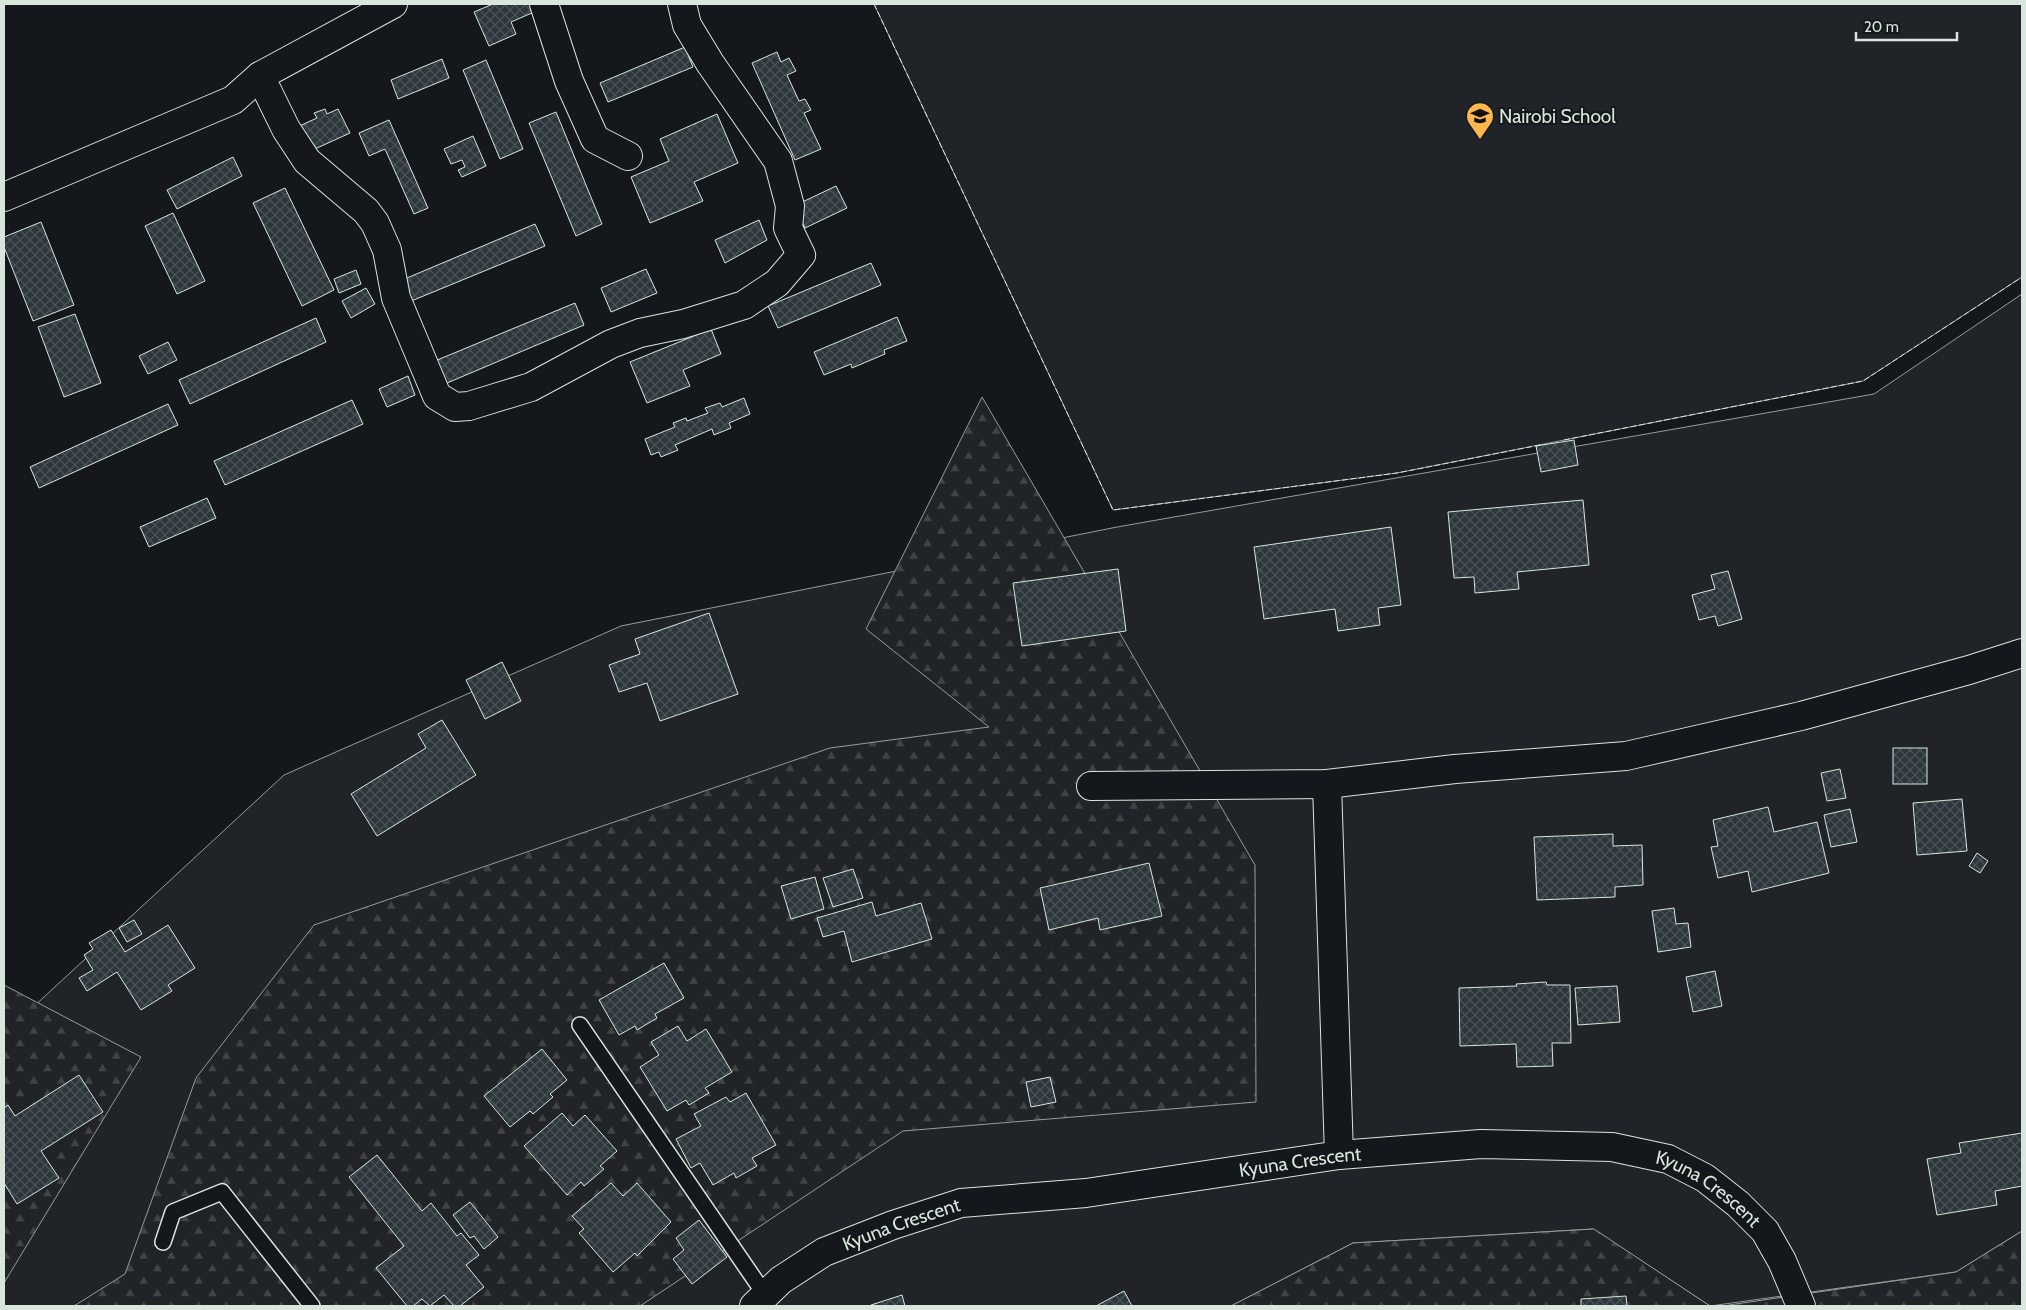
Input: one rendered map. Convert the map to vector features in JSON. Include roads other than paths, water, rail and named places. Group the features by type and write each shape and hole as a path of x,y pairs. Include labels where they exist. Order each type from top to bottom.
{"street":[{"path":"4,197 234,100 260,76 393,4"},
{"path":"544,4 569,81 595,139 628,156"},
{"path":"260,76 286,129 308,161 366,211 375,224 387,250 396,298 437,396 454,408 469,406 531,387 612,344 640,333 715,316 744,305 777,283 801,254 788,228 790,206 778,160 710,63 687,25 682,4"},
{"path":"1091,786 1327,784 1455,770 1626,756 1801,716 1969,670 2022,653"},
{"path":"1327,784 1339,1154"},
{"name":"Kyuna Crescent","path":"760,1301 781,1280 824,1252 893,1225 961,1203 1086,1193 1339,1154 1481,1144 1559,1144 1612,1146 1668,1160 1704,1178 1738,1204 1765,1231 1782,1261 1801,1306"}],"lane":[{"path":"580,1025 760,1301"},
{"path":"163,1242 173,1212 222,1192 312,1306"}],"place":[{"name":"Nairobi School","path":"1480,140"}]}
